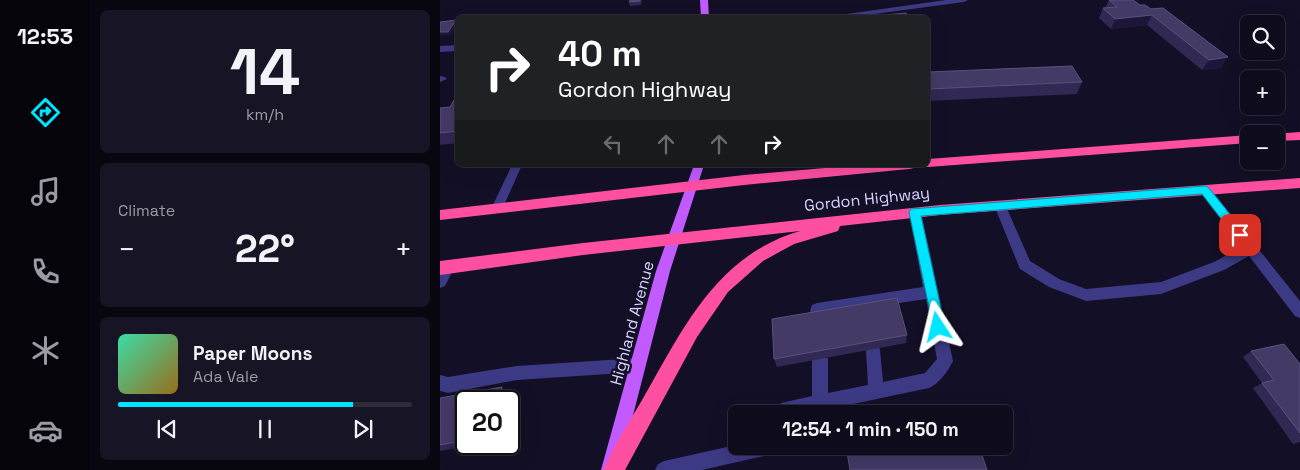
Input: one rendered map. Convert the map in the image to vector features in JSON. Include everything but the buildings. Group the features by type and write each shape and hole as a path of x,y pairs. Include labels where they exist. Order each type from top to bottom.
{"highway":[{"path":"1285,137 1300,136"},
{"name":"Gordon Highway","path":"930,163 1240,140"},
{"name":"Gordon Highway","path":"440,215 692,186 888,167"},
{"name":"Gordon Highway","path":"444,267 675,238 914,212 1300,183"},
{"path":"614,470 691,331 722,287 757,258 789,240 868,217"}],"main road":[{"path":"704,0 705,15"},
{"name":"Highland Avenue","path":"610,470 663,271 698,167"}],"street":[{"path":"704,0 709,0"},
{"path":"841,15 925,2 964,0"},
{"path":"440,49 455,48"},
{"path":"497,209 516,167"},
{"path":"1205,190 1300,312"},
{"path":"1000,205 1025,265 1054,283 1086,296 1161,288 1219,266 1241,253 1252,250"},
{"path":"809,405 929,380 945,361 914,212"},
{"path":"440,282 444,267"},
{"path":"818,320 817,309 869,307 932,292"},
{"path":"873,350 876,391"},
{"path":"820,359 820,403"},
{"path":"440,383 448,385 517,373 638,366"},
{"path":"664,470 729,455"}],"route":[{"path":"938,327 914,212 1205,190 1240,235"}]}
